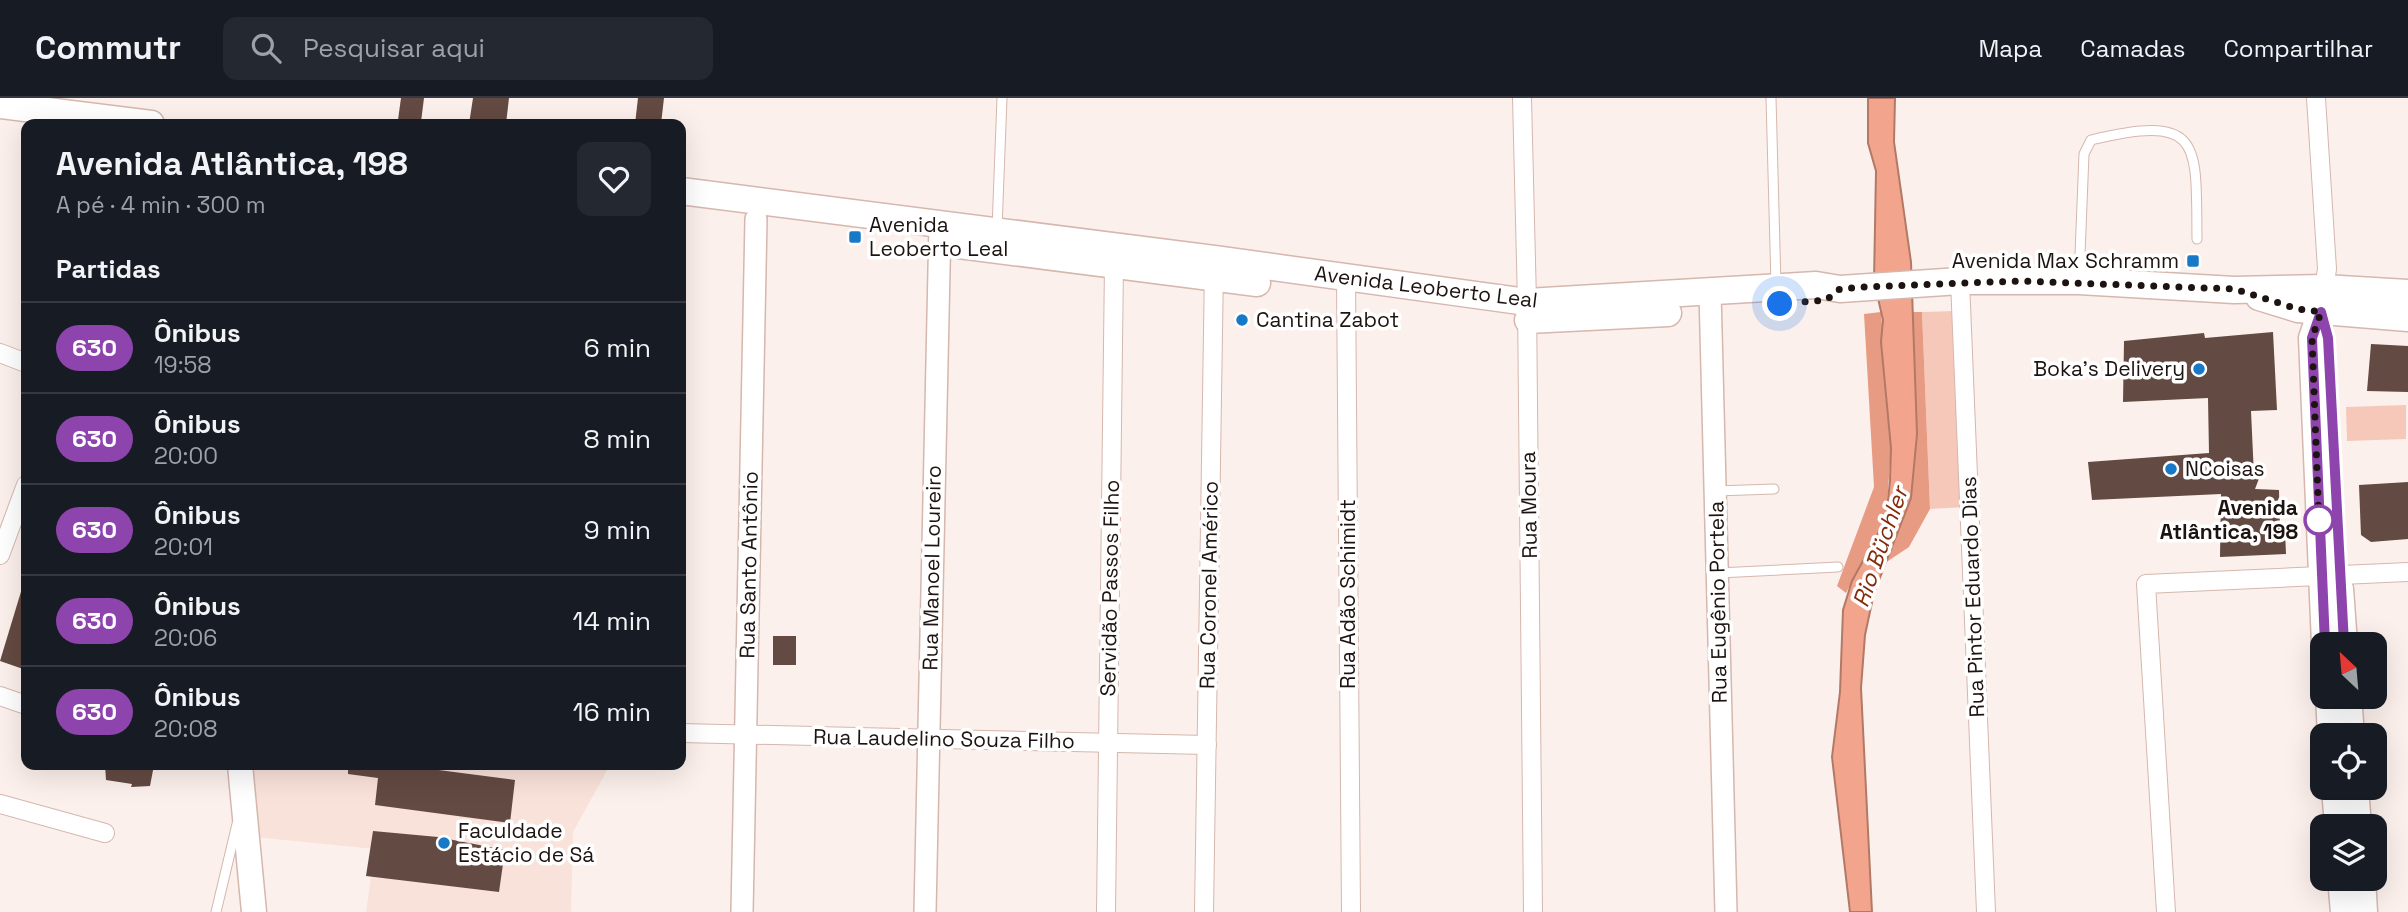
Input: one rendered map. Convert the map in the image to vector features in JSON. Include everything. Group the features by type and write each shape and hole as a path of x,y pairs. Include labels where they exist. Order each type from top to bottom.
{"main road":[{"path":"0,105 111,119"},
{"path":"0,123 21,125"},
{"name":"Avenida Leoberto Leal","path":"686,192 1114,264 1214,268"},
{"name":"Avenida Leoberto Leal","path":"686,210 756,219 939,233 997,231 1214,268 1527,311 1605,318 1711,301 1776,287 1816,285 1851,288"},
{"path":"1851,288 1960,281 2079,281 2234,289 2298,309 2322,300 2408,293"},
{"name":"Avenida Leoberto Leal","path":"1711,301 1826,300 1851,288"},
{"path":"2322,300 2408,318"},
{"path":"2322,300 2328,338 2330,575 2326,632"},
{"path":"2330,575 2342,632"},
{"path":"240,770 254,912"},
{"path":"2342,891 2343,912"},
{"path":"2363,891 2364,912"}],"street":[{"name":"Rua Moura","path":"1522,98 1527,311 1533,912"},
{"path":"2316,98 2327,269 2322,300"},
{"name":"Rua Santo Antônio","path":"742,912 756,219"},
{"name":"Rua Manoel Loureiro","path":"925,912 939,233"},
{"name":"Servidão Passos Filho","path":"1106,912 1114,264"},
{"name":"Rua Coronel Américo","path":"1204,912 1214,268"},
{"name":"Rua Pintor Eduardo Dias","path":"1960,281 1986,912"},
{"name":"Rua Adão Schimidt","path":"1346,286 1351,912"},
{"name":"Rua Eugênio Portela","path":"1711,301 1726,912"},
{"path":"0,353 21,361"},
{"path":"0,555 21,498"},
{"path":"2166,912 2146,584 2408,572"},
{"path":"0,696 21,703"},
{"name":"Rua Laudelino Souza Filho","path":"686,733 1207,745"},
{"path":"0,804 106,833"}],"lane":[{"path":"997,231 1002,98"},
{"path":"1771,98 1776,287"},
{"path":"2079,281 2084,154 2091,140 2128,131 2175,133 2185,138 2196,161 2197,239"},
{"path":"1716,491 1774,489"},
{"path":"1718,573 1838,567"},
{"path":"216,912 242,805"}],"shaded area":[{"path":"1955,311 1965,507 1930,509 1922,312"},
{"path":"1881,312 1891,448 1886,519 1846,593 1837,586 1874,487 1864,314"},
{"path":"1911,312 1922,312 1930,509 1909,547 1885,563 1911,498 1917,434"},
{"path":"2406,405 2406,439 2347,441 2346,407"},
{"name":"Faculdade Estácio de Sá","path":"254,770 607,770 573,832 571,912 366,912 375,849 254,837"}],"water":[{"name":"Rio Büchler","path":"1868,98 1895,98 1894,142 1911,262 1917,434 1911,498 1874,593 1865,635 1861,688 1872,912 1850,912 1832,757 1840,692 1843,610 1852,581 1886,519 1891,448 1881,342 1883,320 1874,281 1876,171 1868,143"}],"building":[{"path":"401,98 424,98 421,119 398,119"},
{"path":"473,98 509,98 507,119 470,119"},
{"path":"638,98 664,98 662,119 636,119"},
{"path":"2273,332 2277,410 2251,411 2254,476 2260,476 2255,489 2279,490 2280,531 2285,531 2286,554 2220,557 2221,494 2092,500 2088,462 2209,453 2208,398 2123,402 2124,341 2204,333 2205,338"},
{"path":"2371,344 2408,346 2408,392 2367,391"},
{"path":"2408,482 2408,539 2371,542 2361,535 2359,485"},
{"path":"21,592 21,668 0,661"},
{"path":"773,636 796,636 796,665 773,665"},
{"path":"105,770 153,770 150,786 131,787 132,784 106,780"},
{"path":"348,770 438,770 515,780 510,823 375,805 378,778 348,774"},
{"path":"373,831 438,837 505,850 499,892 366,876"}],"bus line":[{"name":"630","path":"2324,632 2312,338 2321,312 2328,338 2343,632"}],"place":[{"name":"Avenida Leoberto Leal","path":"855,237"},
{"name":"Avenida Max Schramm","path":"2193,261"},
{"name":"Cantina Zabot","path":"1242,320"},
{"name":"Boka's Delivery","path":"2199,369"},
{"name":"NCoisas","path":"2171,469"},
{"name":"Avenida Atlântica, 198","path":"2319,520"},
{"name":"Faculdade Estácio de Sá","path":"444,843"}],"route":[{"path":"1780,304 1826,300 1840,289 1862,287 1960,281 2079,281 2234,289 2298,309 2321,312 2312,338 2319,524 2319,520"}]}
